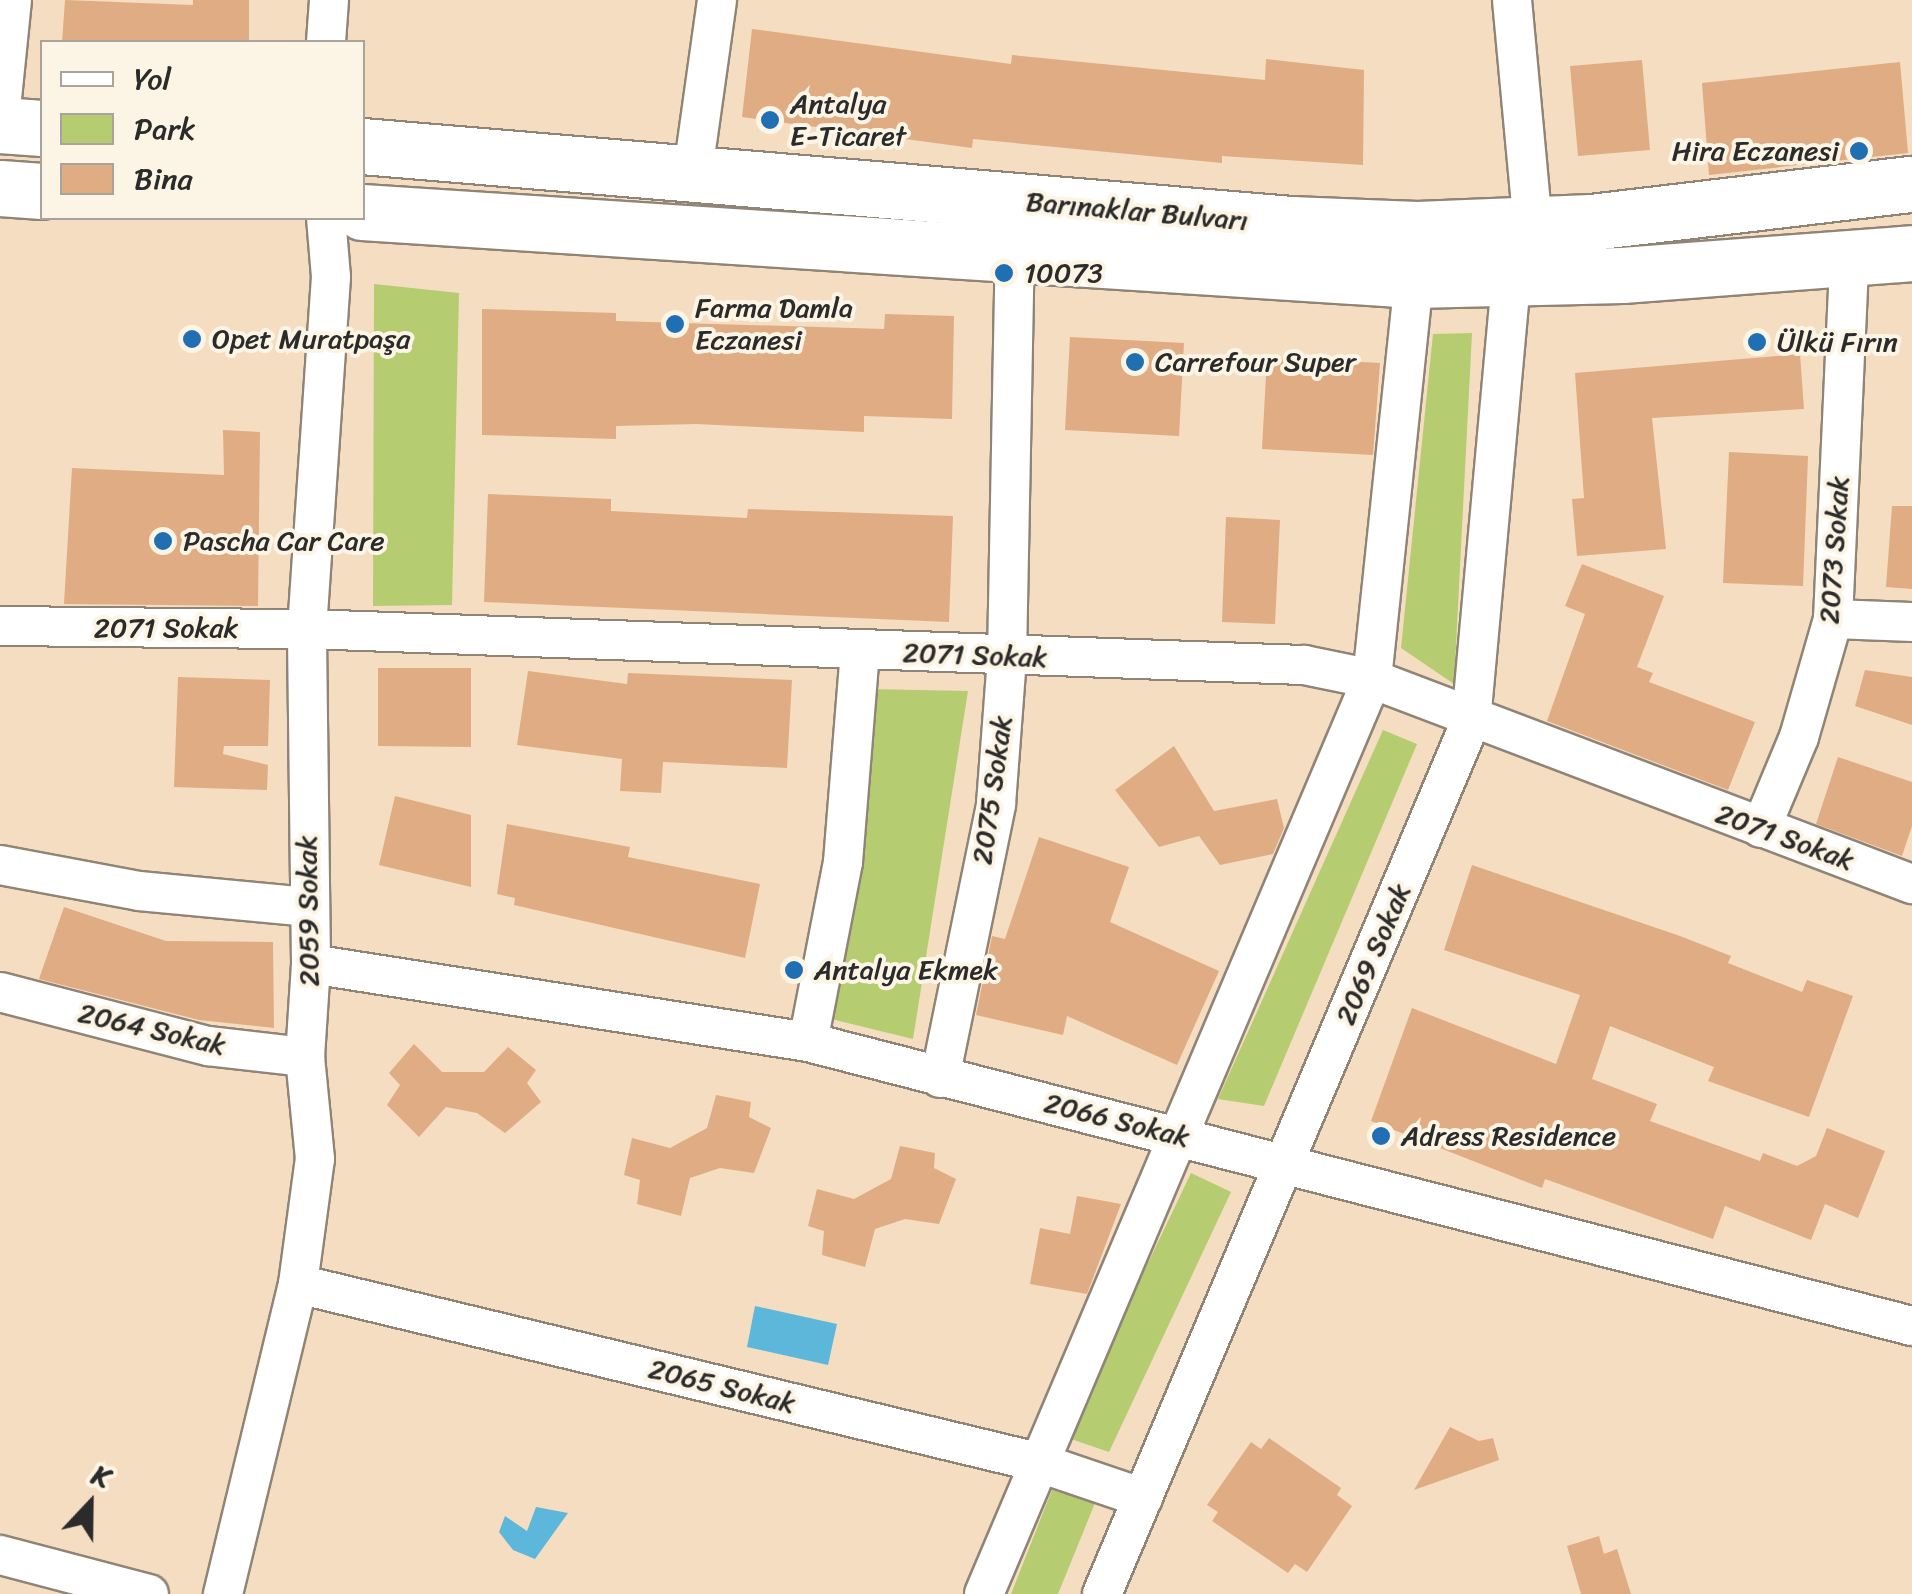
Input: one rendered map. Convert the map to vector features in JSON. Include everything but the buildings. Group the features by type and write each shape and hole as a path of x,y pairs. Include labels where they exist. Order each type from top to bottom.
{"main road":[{"path":"0,122 40,128"},
{"name":"Barınaklar Bulvarı","path":"365,146 1291,224 1533,226 1912,184"},
{"path":"0,188 40,190"},
{"name":"Barınaklar Bulvarı","path":"365,212 1015,258 1414,280 1512,280 1912,253"}],"street":[{"path":"0,122 12,0"},
{"path":"326,40 329,0"},
{"path":"693,171 717,0"},
{"path":"1512,0 1533,226"},
{"path":"0,188 0,208"},
{"name":"2059 Sokak","path":"223,1594 298,1284 315,1159 305,1057 311,964 307,908 307,628 331,277 326,220"},
{"name":"2075 Sokak","path":"940,1078 996,804 1008,657 1015,258"},
{"name":"2073 Sokak","path":"1761,828 1799,737 1833,618 1849,260"},
{"path":"984,1594 1372,679 1414,280"},
{"name":"2069 Sokak","path":"1102,1594 1472,721 1512,280"},
{"path":"1833,618 1912,622"},
{"name":"2071 Sokak","path":"0,626 307,628 1304,665 1372,679 1472,721 1912,884"},
{"path":"808,1042 843,862 860,651"},
{"path":"0,866 139,891 307,908"},
{"name":"2066 Sokak","path":"311,964 808,1042 940,1078 1180,1133 1283,1168 1912,1326"},
{"name":"2064 Sokak","path":"0,992 208,1046 305,1057"},
{"name":"2065 Sokak","path":"298,1284 1037,1462 1142,1498"},
{"path":"0,1555 149,1594"}],"green space":[{"path":"374,284 459,293 452,605 373,606"},
{"path":"1472,333 1454,684 1401,648 1433,334"},
{"path":"869,689 968,691 913,1039 823,1017"},
{"path":"1383,730 1417,744 1264,1106 1218,1099"},
{"path":"1191,1173 1231,1192 1109,1452 1065,1437"},
{"path":"1052,1490 1095,1503 1058,1594 1011,1594"}],"water":[{"path":"755,1306 837,1324 828,1365 747,1347"},
{"path":"536,1507 568,1513 535,1559 513,1550 499,1532 505,1516 527,1531"}],"place":[{"name":"Antalya E-Ticaret","path":"770,120"},
{"name":"Hira Eczanesi","path":"1859,151"},
{"name":"10073","path":"1004,273"},
{"name":"Farma Damla Eczanesi","path":"675,324"},
{"name":"Opet Muratpaşa","path":"192,339"},
{"name":"Ülkü Fırın","path":"1757,342"},
{"name":"Carrefour Super","path":"1135,362"},
{"name":"Pascha Car Care","path":"163,541"},
{"name":"Antalya Ekmek","path":"794,970"},
{"name":"Adress Residence","path":"1381,1136"}]}
